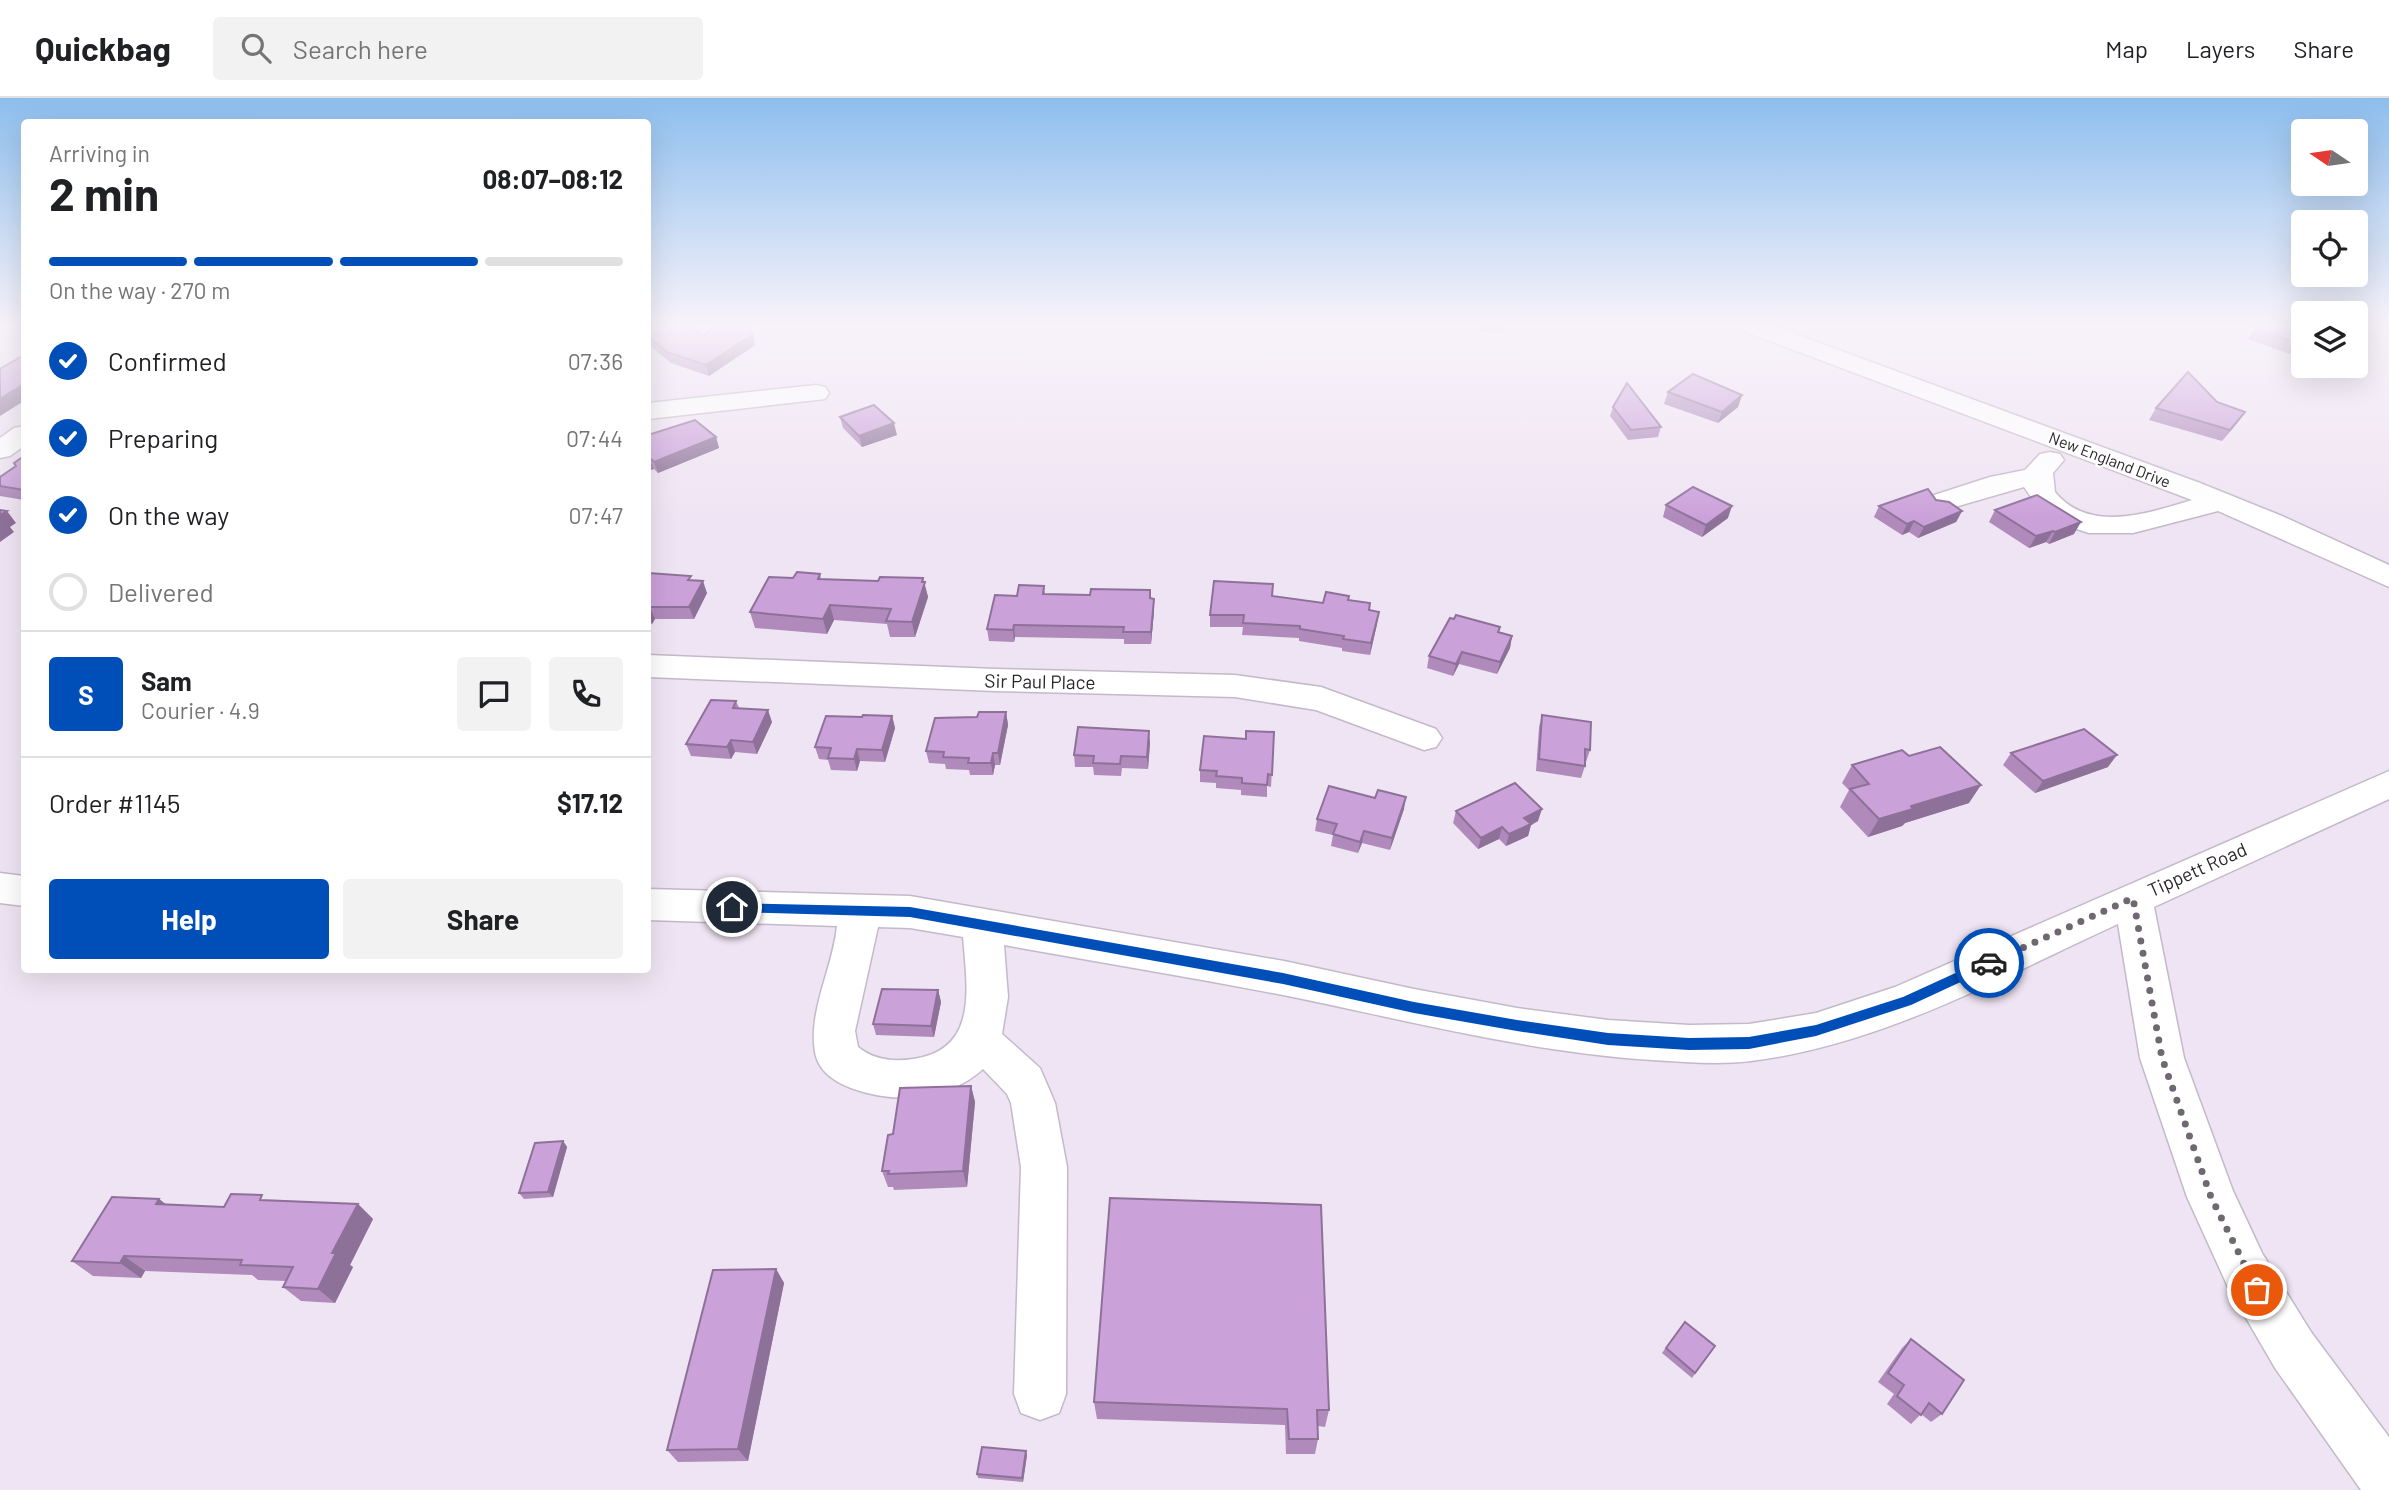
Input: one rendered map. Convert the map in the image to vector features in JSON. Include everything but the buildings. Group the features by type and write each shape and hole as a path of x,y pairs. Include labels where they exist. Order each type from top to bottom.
{"street":[{"name":"New England Drive","path":"1923,389 2220,501 2330,548 2389,577"},
{"path":"651,411 816,393"},
{"path":"0,450 21,436"},
{"path":"2067,442 2039,470 2037,482 2043,498 2054,508 2076,520 2110,527 2143,523 2220,501"},
{"path":"1941,502 2000,483 2038,476"},
{"name":"Sir Paul Place","path":"651,666 995,680 1235,686 1321,699 1424,738"},
{"name":"Tippett Road","path":"651,905 910,912 1283,978 1517,1026 1608,1039 1689,1044 1749,1043 1816,1031 1907,1001 2389,784"},
{"path":"0,888 21,891"},
{"path":"2133,898 2162,1058 2211,1197 2245,1270 2293,1350 2389,1482"},
{"path":"859,911 856,943 834,1031 837,1056 859,1072 895,1080 927,1080 962,1060 978,1041 986,1011 982,926"},
{"path":"978,1041 1000,1057 1024,1082 1033,1103 1038,1129 1044,1167 1040,1394"}],"way so far":[{"path":"1989,963 2133,898 2162,1058 2211,1197 2257,1290"}],"route":[{"path":"732,907 910,912 1283,978 1517,1026 1608,1039 1689,1044 1749,1043 1816,1031 1907,1001 1989,963"}]}
